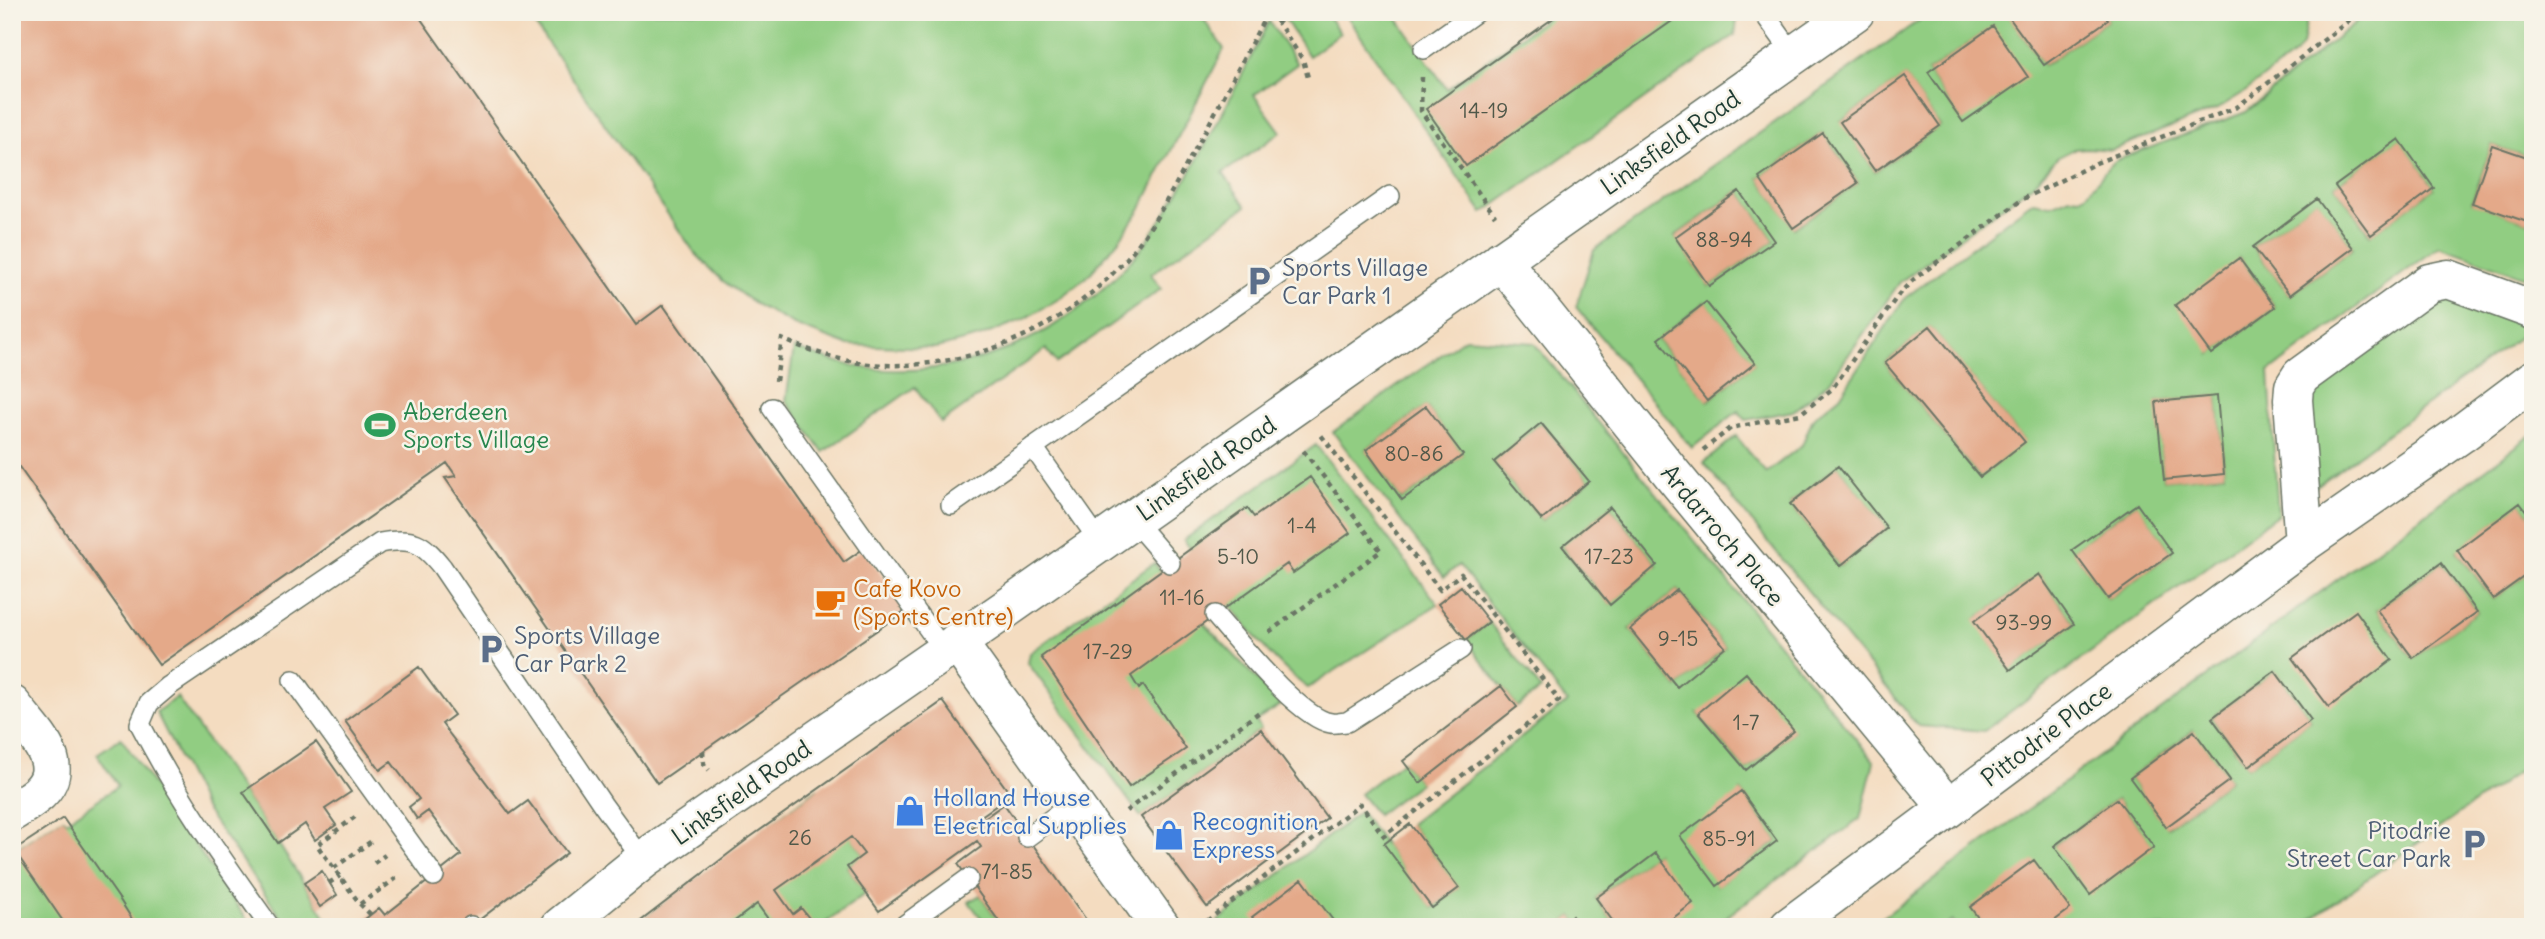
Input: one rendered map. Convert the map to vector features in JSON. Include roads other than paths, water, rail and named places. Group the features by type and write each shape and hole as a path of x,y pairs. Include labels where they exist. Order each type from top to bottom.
{"street":[{"name":"Linksfield Road","path":"560,927 643,860 1855,12"},
{"name":"Ardarroch Place","path":"1501,260 1673,475 1948,808"},
{"path":"2304,542 2293,400 2294,387 2301,376 2429,283 2439,280 2448,279 2533,310"},
{"name":"Pittodrie Place","path":"1789,927 2304,542 2461,435 2533,380"},
{"path":"951,647 1072,804 1161,927"},
{"path":"12,705 48,754 52,766 49,779 39,792 12,812"}],"lane":[{"path":"1424,49 1476,12"},
{"path":"1763,12 1794,55"},
{"path":"951,505 1390,196"},
{"path":"772,408 951,647"},
{"path":"1033,447 1100,542"},
{"path":"1132,520 1170,563"},
{"path":"270,927 190,814 140,724 149,703 169,686 380,543 399,539 426,547 442,567 603,806 643,860"},
{"path":"1215,615 1287,692 1314,717 1331,724 1347,722 1461,649"},
{"path":"293,680 434,876"},
{"path":"1027,837 1072,804"},
{"path":"902,927 968,879"}],"place":[{"name":"Sports Village Car Park 1","path":"1259,281"},
{"name":"Aberdeen Sports Village","path":"380,425"},
{"name":"Cafe Kovo (Sports Centre)","path":"830,602"},
{"name":"Sports Village Car Park 2","path":"491,649"},
{"name":"Holland House Electrical Supplies","path":"910,811"},
{"name":"Recognition Express","path":"1169,835"},
{"name":"Pitodrie Street Car Park","path":"2474,844"}]}
